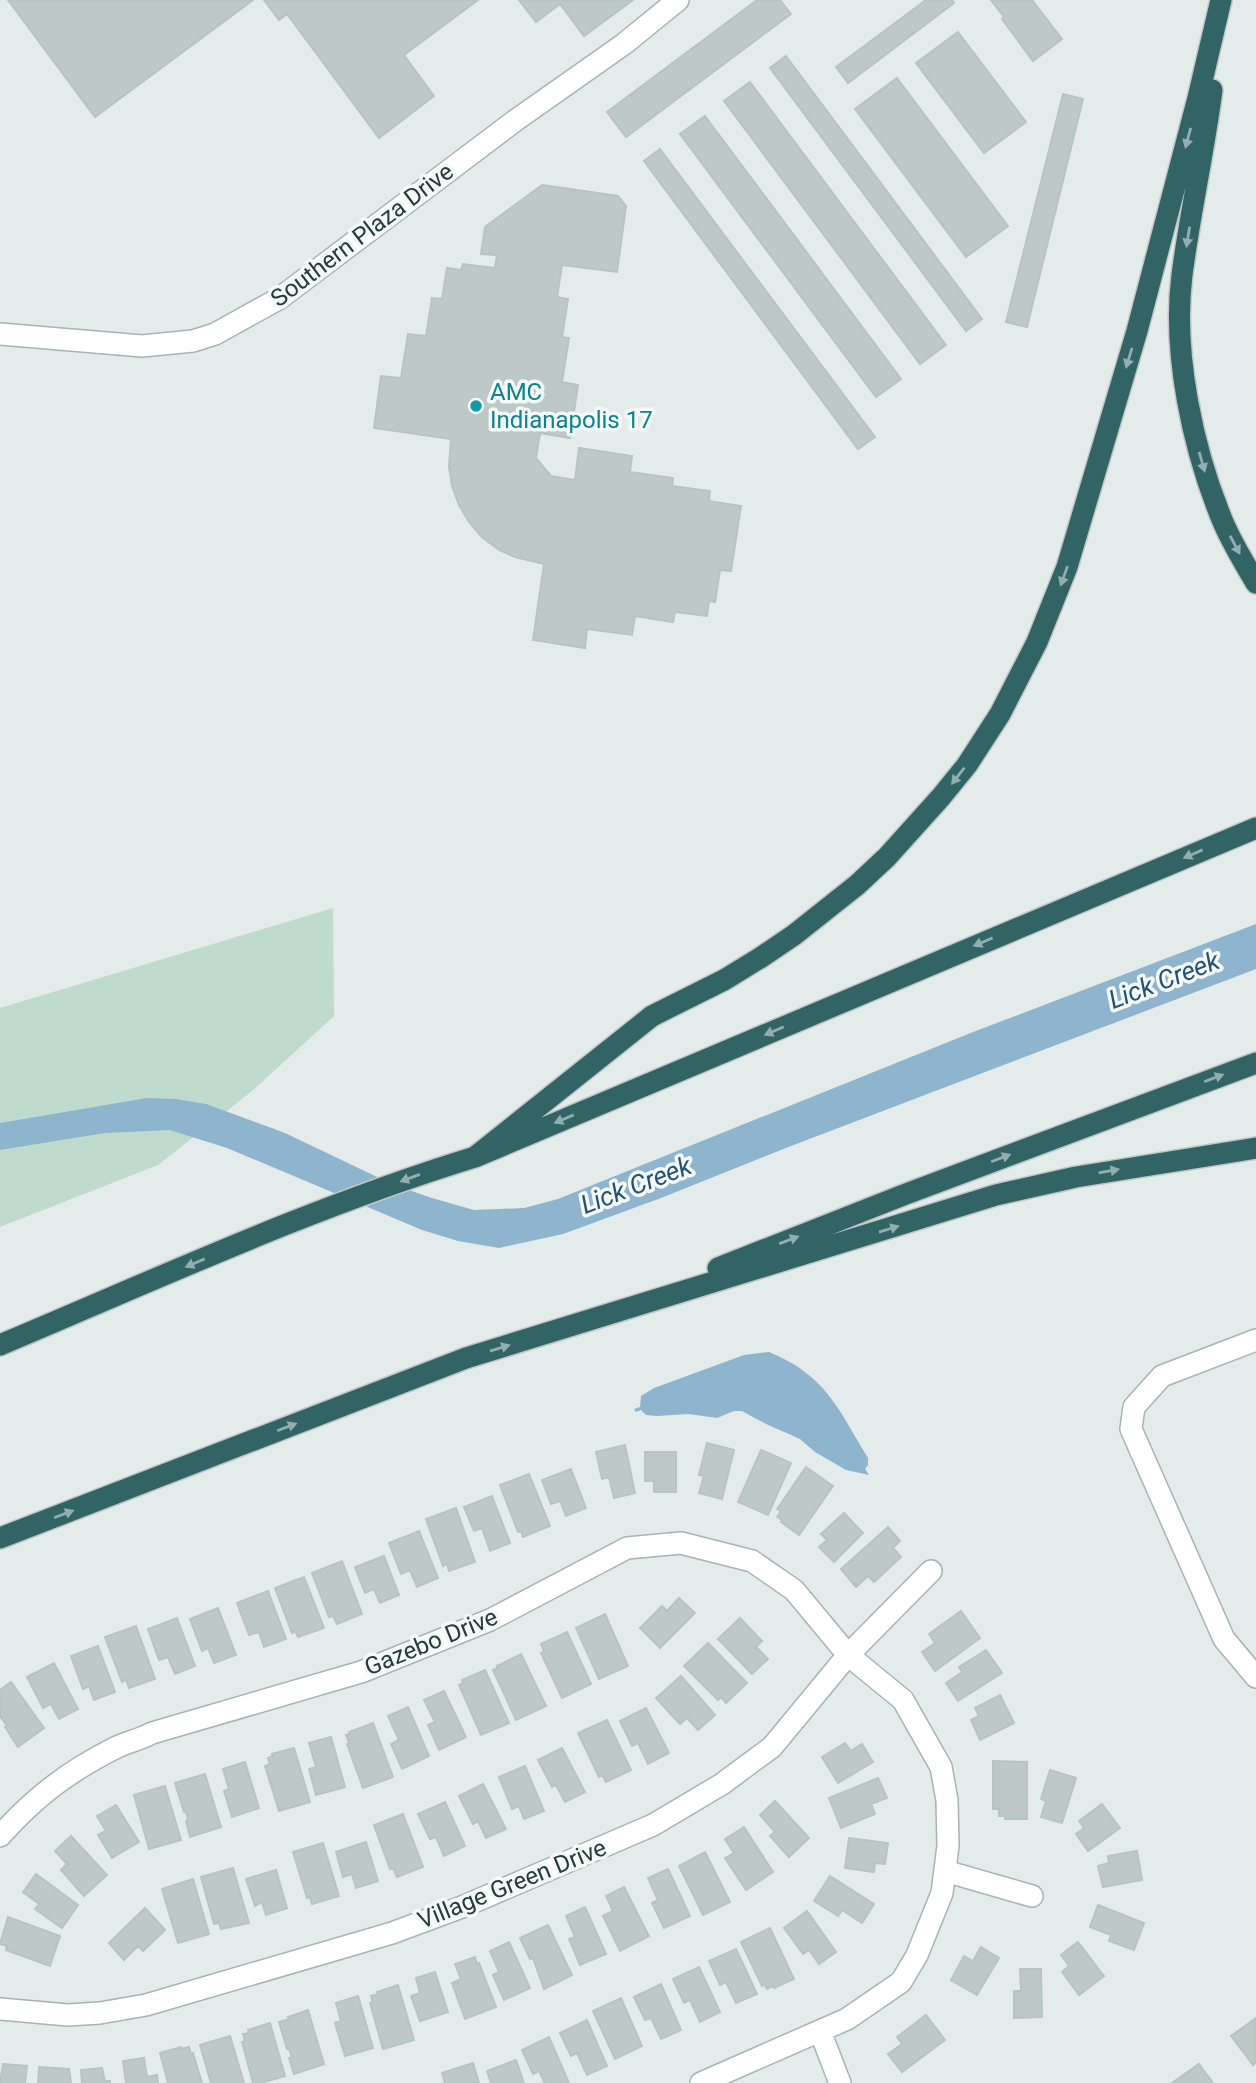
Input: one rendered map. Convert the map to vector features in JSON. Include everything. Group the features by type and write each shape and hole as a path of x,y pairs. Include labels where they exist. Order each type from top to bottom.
{"highway":[{"path":"1221,0 1211,100 1182,277 1181,329 1190,409 1209,487 1224,525 1256,583"},
{"path":"475,1157 652,1016 724,980 760,958 857,886 887,858 941,797 967,765 1000,715 1037,642 1067,567 1137,331 1221,0"},
{"path":"0,1345 258,1236 416,1175 475,1157 1256,828"},
{"path":"566,1327 906,1194 1256,1063"},
{"path":"0,1538 466,1358 996,1195 1122,1168 1256,1148"}],"street":[{"name":"Southern Plaza Drive","path":"0,334 142,346 193,341 215,334 280,298 516,120 624,44 678,0"},
{"path":"1256,1340 1162,1376 1135,1407 1131,1429 1224,1639 1256,1677"},
{"name":"Gazebo Drive","path":"0,1836 39,1796 80,1766 122,1745 152,1733 361,1672 490,1620 627,1548 681,1543 752,1561 794,1590 848,1655 903,1700 941,1768 947,1800 948,1846 942,1892 917,1955 901,1982 847,2019 701,2083"},
{"name":"Village Green Drive","path":"0,2009 68,2015 146,2005 392,1933 462,1907 653,1825 722,1784 772,1747 848,1655 931,1571"},
{"path":"945,1871 1032,1896"},
{"path":"820,2031 840,2083"}],"green space":[{"path":"333,908 334,1016 252,1091 158,1165 0,1227 0,1008"}],"water":[{"name":"Lick Creek","path":"1256,924 1256,969 661,1198 563,1234 499,1248 458,1241 422,1230 227,1148 170,1130 105,1133 0,1150 0,1123 147,1098 176,1099 206,1104 285,1133 394,1185 432,1198 474,1210 524,1208 558,1199 968,1034"},
{"path":"769,1352 804,1371 829,1395 868,1458 865,1469 869,1475 846,1470 815,1452 800,1439 742,1411 734,1411 717,1418 689,1414 646,1415 641,1410 636,1412 634,1409 640,1407 641,1396 654,1388 744,1355"}],"building":[{"path":"8,0 253,0 95,117"},
{"path":"264,0 478,0 404,55 434,96 379,138 287,14 279,20"},
{"path":"519,0 633,0 584,36 560,4 536,22"},
{"path":"757,0 780,0 791,14 626,137 607,112"},
{"path":"926,0 952,0 954,3 848,83 836,67"},
{"path":"991,0 1032,0 1062,39 1033,61"},
{"path":"958,32 1026,122 984,153 916,63"},
{"path":"786,56 982,319 966,331 770,68"},
{"path":"897,78 1008,226 966,257 855,109"},
{"path":"750,82 946,345 920,364 724,101"},
{"path":"1063,94 1083,99 1027,327 1006,322"},
{"path":"705,116 901,379 876,397 680,134"},
{"path":"660,149 875,437 858,449 644,161"},
{"name":"AMC Indianapolis 17","path":"542,185 618,196 626,206 617,272 562,265 557,297 568,299 562,337 569,338 562,382 578,385 570,438 540,433 536,458 551,476 575,480 579,448 632,456 630,472 673,478 672,486 710,491 709,501 741,506 731,571 720,570 715,602 709,601 707,616 675,612 673,622 635,616 632,635 587,629 585,648 533,640 544,564 499,550 469,522 452,486 449,467 451,439 374,428 381,376 401,378 408,334 426,336 432,298 442,299 447,268 461,270 463,264 495,268 497,255 481,254 485,227"},
{"path":"707,1443 734,1450 722,1499 699,1493 704,1476 699,1475"},
{"path":"625,1445 635,1493 614,1498 609,1477 602,1479 596,1452"},
{"path":"761,1450 791,1463 768,1515 738,1502"},
{"path":"645,1452 676,1452 676,1492 654,1492 654,1481 645,1481"},
{"path":"806,1467 833,1486 799,1535 781,1522 777,1517 781,1511 777,1509"},
{"path":"571,1469 586,1508 566,1516 560,1501 551,1504 542,1480"},
{"path":"529,1474 550,1526 523,1537 521,1531 518,1532 500,1485"},
{"path":"492,1496 510,1543 490,1551 482,1528 474,1531 464,1507"},
{"path":"456,1508 475,1562 449,1571 447,1564 443,1566 426,1519"},
{"path":"844,1513 863,1533 834,1562 819,1547 827,1540 821,1534"},
{"path":"888,1527 900,1541 893,1548 901,1557 874,1582 868,1576 856,1587 841,1569"},
{"path":"419,1531 438,1578 417,1587 410,1570 401,1574 389,1543"},
{"path":"384,1556 399,1595 380,1603 374,1589 365,1593 355,1567"},
{"path":"342,1561 362,1614 337,1624 333,1616 329,1617 312,1573"},
{"path":"304,1577 324,1628 298,1637 295,1631 292,1633 275,1588"},
{"path":"268,1591 286,1639 264,1647 259,1632 249,1635 237,1603"},
{"path":"679,1598 695,1613 660,1648 640,1628 662,1606 667,1611"},
{"path":"218,1608 236,1655 214,1663 208,1648 202,1651 190,1619"},
{"path":"961,1611 980,1638 935,1671 922,1652 935,1643 929,1634"},
{"path":"605,1614 628,1666 599,1679 576,1628"},
{"path":"177,1618 195,1666 175,1674 168,1657 159,1660 148,1629"},
{"path":"740,1618 762,1641 756,1647 768,1659 752,1674 718,1639"},
{"path":"136,1626 155,1679 129,1688 126,1680 122,1682 105,1637"},
{"path":"567,1632 591,1684 562,1698 541,1653 544,1651 541,1644"},
{"path":"708,1643 747,1683 726,1703 721,1697 718,1700 684,1666"},
{"path":"98,1646 115,1692 94,1700 89,1686 83,1689 71,1656"},
{"path":"986,1650 1002,1673 958,1701 946,1683 962,1672 959,1667"},
{"path":"521,1654 546,1706 516,1720 493,1670"},
{"path":"54,1663 78,1709 59,1719 51,1704 43,1708 27,1677"},
{"path":"485,1670 509,1723 481,1735 459,1685 463,1683 462,1680"},
{"path":"681,1676 715,1715 698,1730 687,1718 680,1724 656,1698"},
{"path":"11,1682 44,1728 18,1747 0,1716 0,1690"},
{"path":"444,1691 466,1737 439,1750 428,1725 435,1722 424,1700"},
{"path":"1000,1695 1014,1723 980,1740 971,1720 979,1716 975,1708"},
{"path":"408,1707 429,1756 402,1769 391,1744 399,1740 388,1716"},
{"path":"646,1708 669,1753 648,1764 638,1743 632,1746 620,1721"},
{"path":"607,1720 631,1770 606,1782 602,1775 599,1777 578,1733"},
{"path":"373,1723 393,1777 363,1788 346,1735"},
{"path":"331,1737 345,1787 316,1795 309,1769 316,1767 309,1743"},
{"path":"845,1743 851,1751 862,1744 873,1762 838,1783 822,1757"},
{"path":"294,1748 310,1802 279,1811 265,1766 270,1764 268,1758 273,1756 272,1754"},
{"path":"562,1748 585,1792 565,1802 556,1785 552,1787 538,1760"},
{"path":"993,1761 1027,1762 1027,1819 1005,1819 1005,1816 999,1816 999,1809 993,1809"},
{"path":"245,1762 259,1808 232,1817 224,1791 229,1789 223,1769"},
{"path":"525,1766 544,1811 524,1819 519,1806 512,1809 499,1777"},
{"path":"1050,1770 1076,1778 1062,1823 1041,1817 1046,1801 1041,1799"},
{"path":"205,1774 221,1827 190,1837 186,1812 175,1783"},
{"path":"878,1778 887,1798 871,1804 875,1814 841,1828 829,1798"},
{"path":"483,1784 506,1829 486,1838 478,1821 473,1824 459,1796"},
{"path":"165,1786 181,1840 149,1849 134,1795"},
{"path":"775,1801 809,1838 789,1857 770,1836 775,1832 760,1815"},
{"path":"445,1802 465,1846 444,1856 436,1837 430,1839 418,1814"},
{"path":"1102,1804 1120,1828 1088,1851 1076,1834 1084,1828 1079,1821"},
{"path":"116,1805 139,1842 112,1858 98,1835 106,1831 97,1816"},
{"path":"403,1814 423,1867 397,1877 393,1868 390,1869 374,1825"},
{"path":"744,1827 773,1872 746,1890 725,1858 734,1853 725,1839"},
{"path":"71,1836 107,1875 84,1896 61,1870 67,1864 55,1851"},
{"path":"849,1838 888,1843 885,1864 875,1863 874,1872 845,1868"},
{"path":"366,1842 378,1881 356,1888 352,1874 343,1877 336,1852"},
{"path":"323,1843 339,1896 312,1904 310,1897 307,1898 293,1852"},
{"path":"1137,1851 1142,1880 1103,1887 1098,1866 1109,1863 1108,1856"},
{"path":"705,1852 730,1902 703,1915 679,1866"},
{"path":"233,1868 249,1923 221,1929 219,1923 214,1924 201,1877"},
{"path":"668,1869 690,1916 664,1928 652,1903 658,1900 648,1878"},
{"path":"276,1870 287,1908 266,1915 262,1902 255,1906 246,1879"},
{"path":"36,1874 78,1905 62,1928 35,1909 39,1904 23,1892"},
{"path":"830,1876 874,1904 862,1923 842,1910 838,1916 814,1901"},
{"path":"193,1879 209,1934 178,1943 162,1889"},
{"path":"624,1887 649,1936 620,1951 603,1916 613,1911 606,1896"},
{"path":"1098,1905 1144,1923 1134,1950 1109,1941 1111,1935 1090,1927"},
{"path":"585,1907 606,1954 580,1965 569,1939 575,1937 566,1916"},
{"path":"145,1908 165,1930 143,1951 138,1946 124,1960 109,1943"},
{"path":"807,1911 836,1952 819,1964 809,1950 803,1954 784,1928"},
{"path":"8,1917 60,1936 50,1966 6,1950 7,1946 0,1944"},
{"path":"548,1925 572,1975 544,1989 533,1958 530,1959 520,1938"},
{"path":"770,1928 794,1979 767,1989 764,1984 762,1986 741,1942"},
{"path":"509,1942 530,1988 504,2000 493,1975 499,1972 490,1951"},
{"path":"1078,1942 1104,1976 1079,1995 1062,1972 1069,1966 1061,1955"},
{"path":"981,1947 999,1958 977,1995 951,1980 964,1956 973,1961"},
{"path":"736,1949 757,1994 736,2003 726,1982 720,1985 709,1961"},
{"path":"475,1957 496,2007 465,2019 452,1983 461,1979 455,1964"},
{"path":"699,1967 720,2012 700,2022 690,2000 684,2003 673,1979"},
{"path":"1020,1969 1041,1969 1042,2017 1014,2018 1014,1991 1021,1991"},
{"path":"435,1972 448,2012 420,2021 411,1996 420,1993 416,1978"},
{"path":"661,1984 681,2030 661,2039 651,2018 645,2020 634,1997"},
{"path":"398,1985 414,2040 383,2049 370,2003 373,2002 371,1996"},
{"path":"358,1996 373,2048 345,2056 335,2023 341,2021 336,2003"},
{"path":"621,1998 642,2046 615,2059 593,2011"},
{"path":"308,2010 324,2064 294,2074 289,2058 292,2057 279,2022"},
{"path":"926,2015 945,2040 902,2072 888,2054 902,2044 897,2037"},
{"path":"1256,2018 1256,2062 1253,2065 1231,2036"},
{"path":"587,2020 607,2066 587,2075 577,2053 571,2056 560,2033"},
{"path":"270,2023 285,2076 253,2083 242,2042 245,2041 243,2034"},
{"path":"230,2036 244,2083 211,2083 200,2045"},
{"path":"549,2037 569,2083 545,2083 539,2071 533,2074 522,2050"},
{"path":"189,2047 191,2054 193,2053 202,2083 168,2083 160,2053"},
{"path":"144,2058 147,2077 157,2075 158,2083 126,2083 123,2061"},
{"path":"516,2060 524,2083 491,2083 487,2071"},
{"path":"473,2063 479,2083 445,2083 442,2073"},
{"path":"3,2064 27,2066 25,2083 0,2083"},
{"path":"1199,2064 1213,2083 1172,2083"},
{"path":"39,2067 69,2069 71,2083 38,2083"},
{"path":"102,2068 105,2081 110,2083 82,2083 81,2070"}],"place":[{"name":"AMC Indianapolis 17","path":"476,406"}]}
